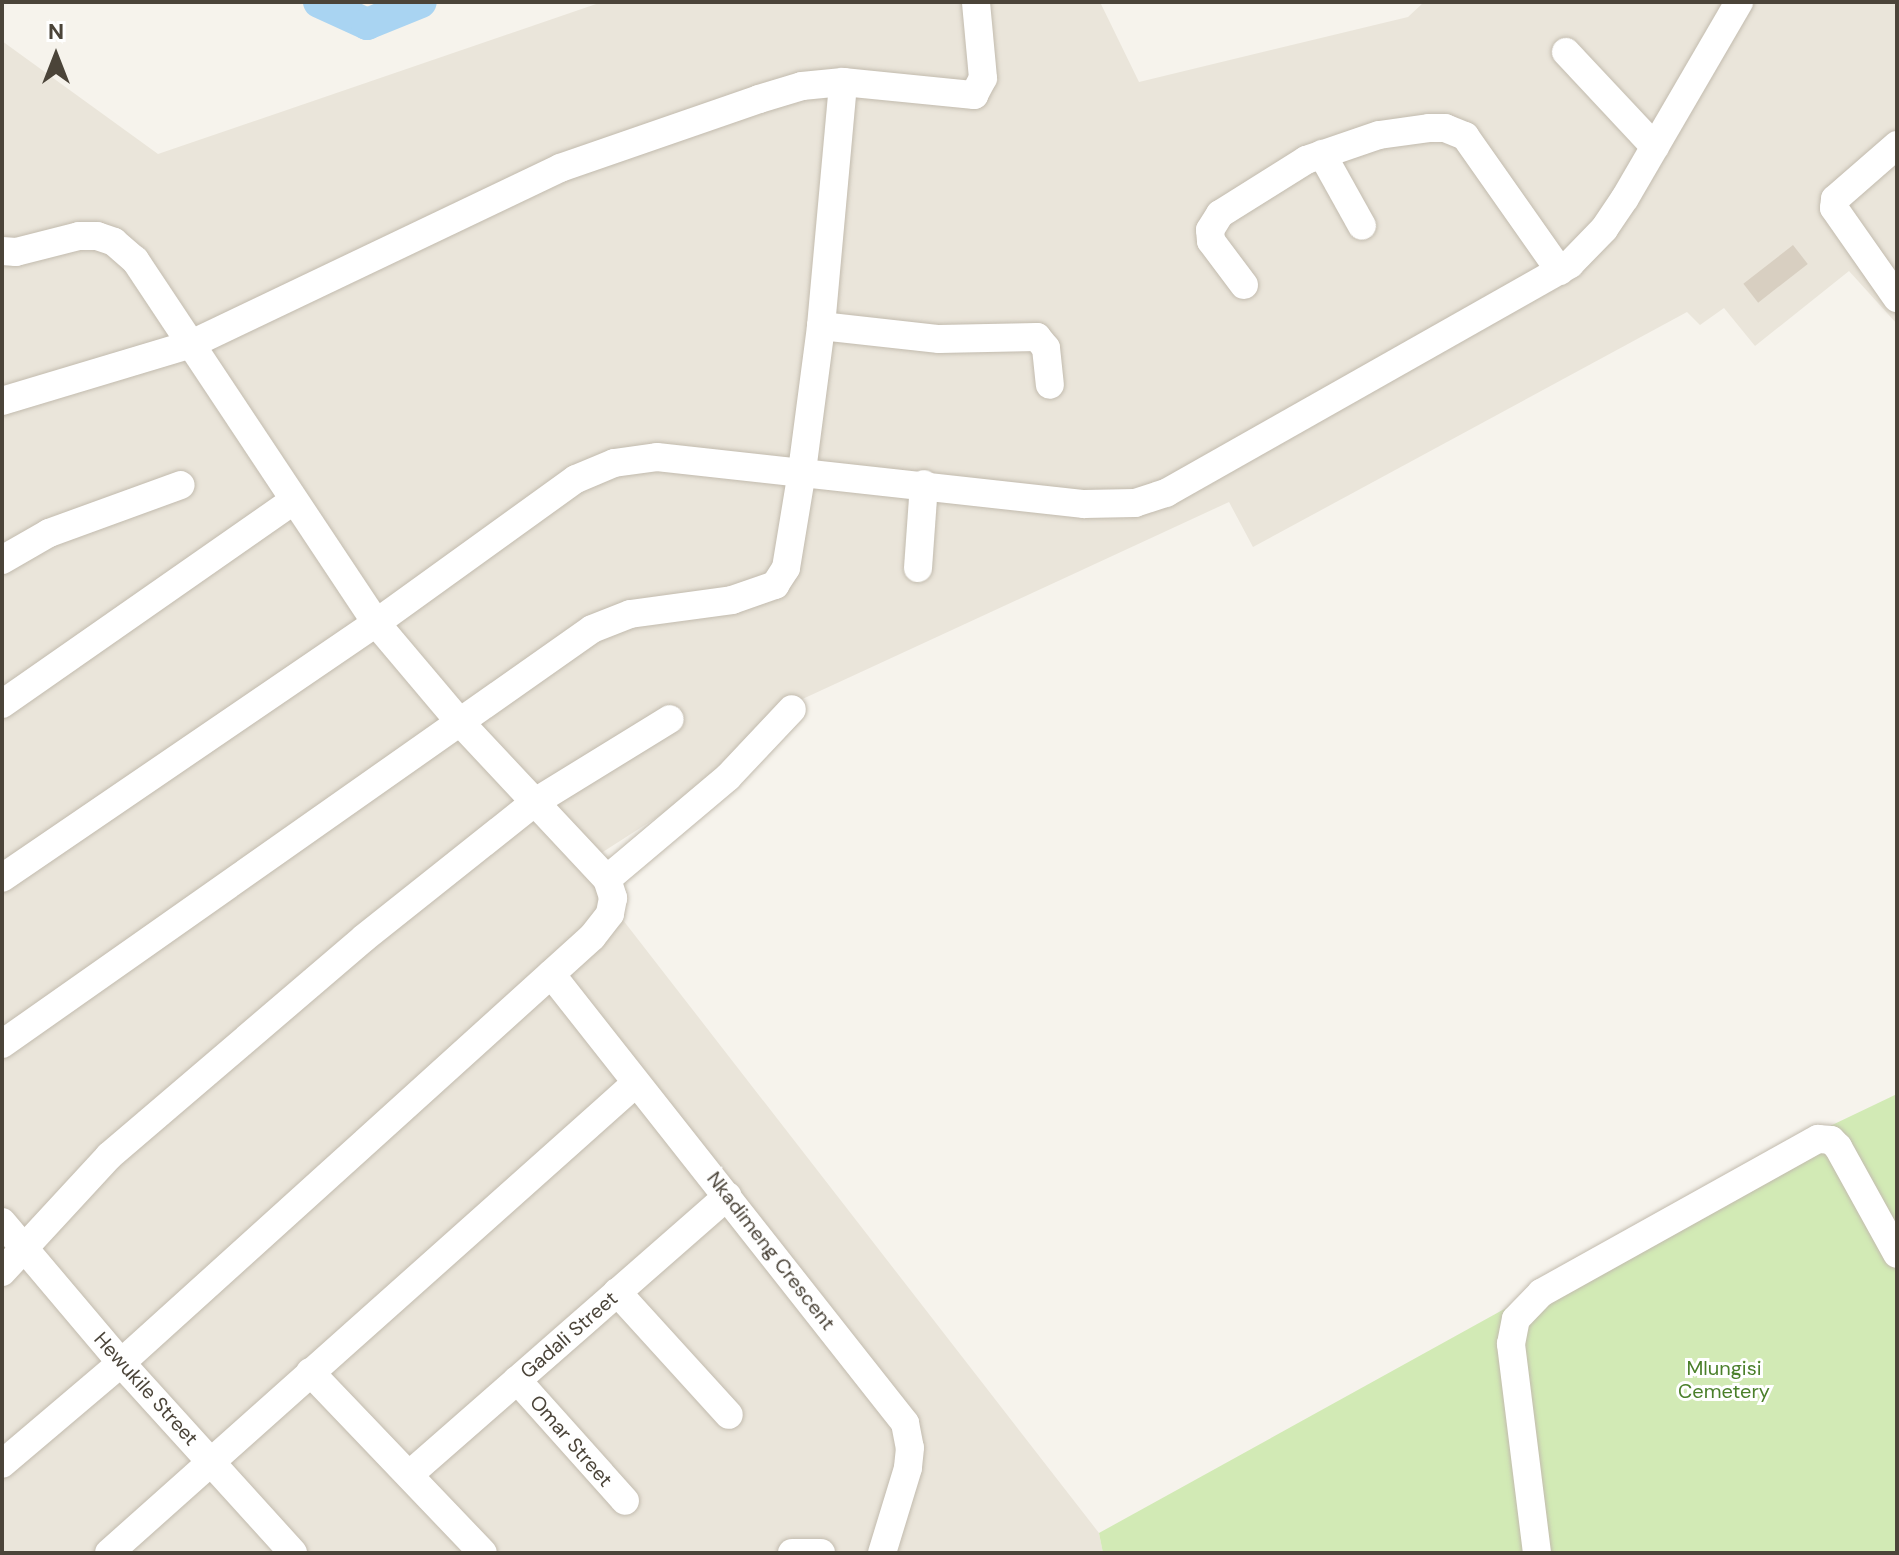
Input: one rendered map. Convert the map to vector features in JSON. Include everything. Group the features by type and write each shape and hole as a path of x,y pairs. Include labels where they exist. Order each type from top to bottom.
{"street":[{"path":"2,401 189,345 560,168 759,99 802,86 843,82 974,95 983,78 976,2"},
{"path":"2,878 594,470 614,463 657,457 1084,504 1135,503 1154,498 1560,271 1604,229 1739,2"},
{"path":"1566,52 1655,147"},
{"path":"2,1044 571,642 611,619 656,609 732,600 775,585 786,568 802,471 821,326 843,82"},
{"path":"1244,285 1211,241 1213,222 1279,174 1322,154 1412,129 1445,128 1460,133 1560,271"},
{"path":"1897,145 1835,199 1834,208 1897,298"},
{"path":"1322,154 1362,226"},
{"path":"2,251 16,252 79,236 97,236 114,242 151,281 189,345 376,623 458,720 607,879 613,898 610,914 551,974 121,1363 2,1464"},
{"path":"821,326 939,339 1037,337 1046,348 1050,385"},
{"path":"918,568 924,484"},
{"path":"2,560 49,533 181,485"},
{"path":"2,704 294,500"},
{"path":"607,879 728,777 792,709"},
{"path":"2,1272 66,1201 135,1132 364,938 535,802 670,719"},
{"name":"Nkadimeng Crescent","path":"551,974 905,1423 910,1448 908,1468 882,1553"},
{"path":"109,1553 636,1083"},
{"path":"1537,1553 1511,1344 1516,1319 1541,1293 1818,1139 1831,1140 1838,1147 1897,1254"},
{"name":"Gadali Street","path":"410,1474 727,1196"},
{"name":"Hewukile Street","path":"2,1222 121,1363 293,1553"},
{"path":"617,1292 729,1415"},
{"path":"310,1372 483,1553"},
{"name":"Omar Street","path":"517,1380 625,1501"},
{"path":"792,1553 821,1553"}],"shaded area":[{"path":"602,2 1100,2 1139,82 1408,17 1424,2 1897,2 1897,324 1849,271 1755,346 1724,308 1700,325 1687,312 1253,547 1229,502 783,708 715,780 581,866 1099,1533 1103,1553 2,1553 2,41 158,154"}],"green space":[{"name":"Mlungisi Cemetery","path":"1897,1094 1897,1553 1103,1553 1099,1533 1508,1307 1784,1148"}],"building":[{"path":"1793,245 1808,264 1758,303 1743,284"}],"waterway":[{"path":"319,2 367,24 421,2"}]}
